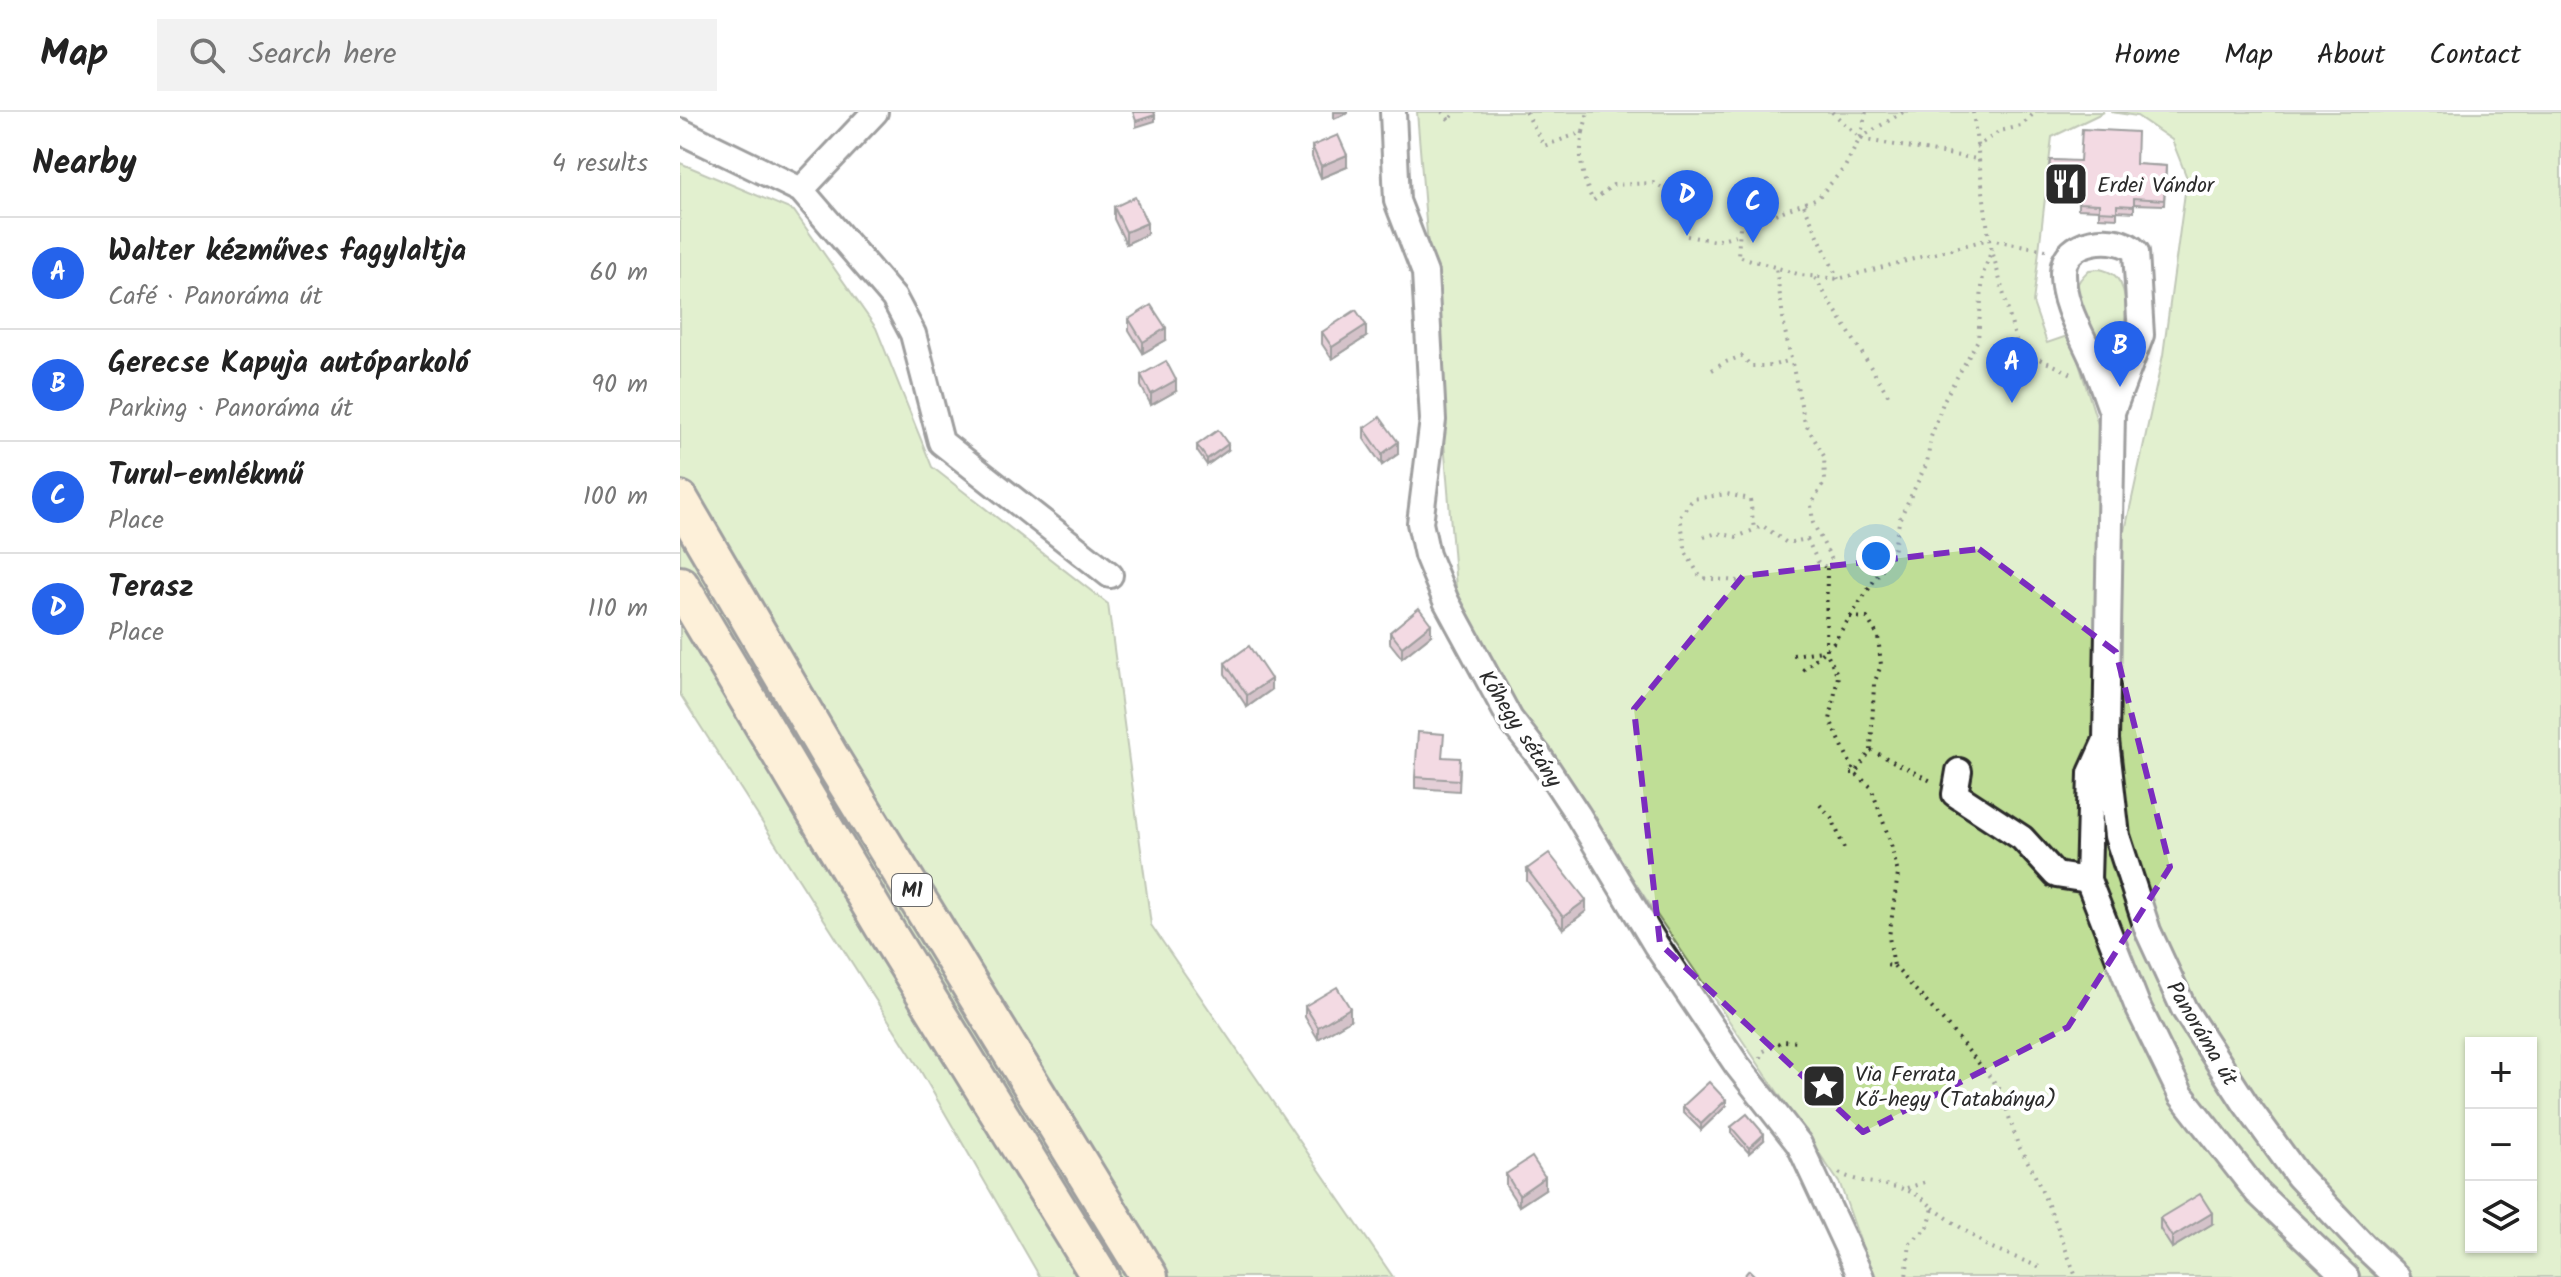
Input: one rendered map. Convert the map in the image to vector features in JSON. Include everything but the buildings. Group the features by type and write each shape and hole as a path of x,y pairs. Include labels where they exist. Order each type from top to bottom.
{"highway":[{"name":"M1","path":"680,500 829,755 1149,1277"},
{"name":"M1","path":"680,585 883,926 1100,1277"}],"street":[{"path":"801,190 852,123 875,112"},
{"name":"Kőhegy sétány","path":"1393,112 1397,201 1425,273 1433,420 1420,523 1427,555 1446,601 1510,719 1539,756 1610,866 1656,945 1750,1081 1799,1144 1861,1277"},
{"path":"680,131 801,190 894,298 913,334 941,442 1110,575"},
{"path":"2086,243 2126,245 2136,252 2141,335 2112,412 2066,296 2062,273 2069,254 2086,243"},
{"name":"Panoráma út","path":"2112,412 2106,740 2117,836 2148,931 2184,1009 2245,1103 2298,1176 2397,1277"},
{"name":"Panoráma út","path":"2106,740 2091,773 2088,880 2132,993 2181,1095 2257,1192 2346,1277"},
{"path":"1957,782 2022,838 2056,875 2088,880"}],"path":[{"path":"1442,112 1450,121 1454,112"},
{"path":"1526,112 1544,146 1583,132"},
{"path":"1588,112 1580,149 1583,180 1593,201 1613,185 1653,183 1681,198"},
{"path":"1832,112 1860,138 1977,159"},
{"path":"1866,112 1860,138 1832,184 1818,198 1804,205 1745,223 1740,227 1738,256 1815,277 1838,279 1989,239 2069,254"},
{"path":"1860,138 1903,112"},
{"path":"1973,112 1989,239 2016,341 2020,348 2076,377"},
{"path":"1976,147 2000,131 2021,126 2035,112"},
{"path":"1804,205 1838,279"},
{"path":"1687,236 1715,241 1739,233"},
{"path":"1803,670 1826,651 1893,552 1900,518 1927,463 1931,437 1944,400 1978,340 1983,274 1992,249"},
{"path":"1776,268 1805,423 1824,456 1825,481 1811,505 1813,523 1833,562 1827,568 1826,651 1838,676 1830,720 1855,773 1871,787 1891,844 1898,874 1889,937 1894,966 2000,1089 2018,1145 2056,1223 2076,1277"},
{"path":"1815,277 1890,398"},
{"path":"1712,370 1742,356 1751,366 1771,366 1791,360"},
{"path":"1738,581 1701,578 1686,553 1680,516 1693,499 1727,494 1750,499 1754,529"},
{"path":"1704,537 1717,533 1737,537 1763,526 1787,543 1807,539 1818,562 1827,568"},
{"path":"1850,617 1867,618 1878,636 1881,665 1874,684 1871,750 1855,773"},
{"path":"1793,655 1826,651"},
{"path":"1871,750 1957,782"},
{"path":"1848,773 1855,773"},
{"path":"1820,805 1832,818 1845,851"},
{"path":"1884,965 1894,966"},
{"path":"1750,1081 1758,1071 1762,1052 1783,1041 1801,1042"},
{"path":"1807,1161 1829,1167 1853,1180 1907,1188 1987,1246 2042,1268"},
{"path":"1907,1188 1926,1182"},
{"path":"1906,1277 1910,1243 1928,1227 1933,1208"}],"highlighted area":[{"path":"1979,549 2116,652 2170,867 2068,1027 1863,1132 1660,944 1634,709 1743,576"}],"green space":[{"path":"1417,112 2104,112 2052,137 2033,303 2047,343 2070,335 2100,431 2096,529 2125,531 2163,355 2187,178 2172,140 2137,116 2111,112 2561,112 2561,1277 1873,1277 1840,1184 1459,624"},
{"path":"680,163 794,211 876,328 932,467 1108,604 1151,925 1393,1277 1040,1277 916,1063 680,694"},
{"path":"2100,269 2117,278 2126,306 2121,340 2114,358 2109,360 2101,356 2081,311 2077,293 2084,275 2089,270"}],"place":[{"name":"Erdei Vándor","path":"2066,184"},
{"name":"Terasz","path":"1687,236"},
{"name":"Turul-emlékmű","path":"1753,243"},
{"name":"Gerecse Kapuja autóparkoló","path":"2120,387"},
{"name":"Walter kézműves fagylaltja","path":"2012,403"},
{"name":"Via Ferrata Kő-hegy (Tatabánya)","path":"1824,1086"}]}
